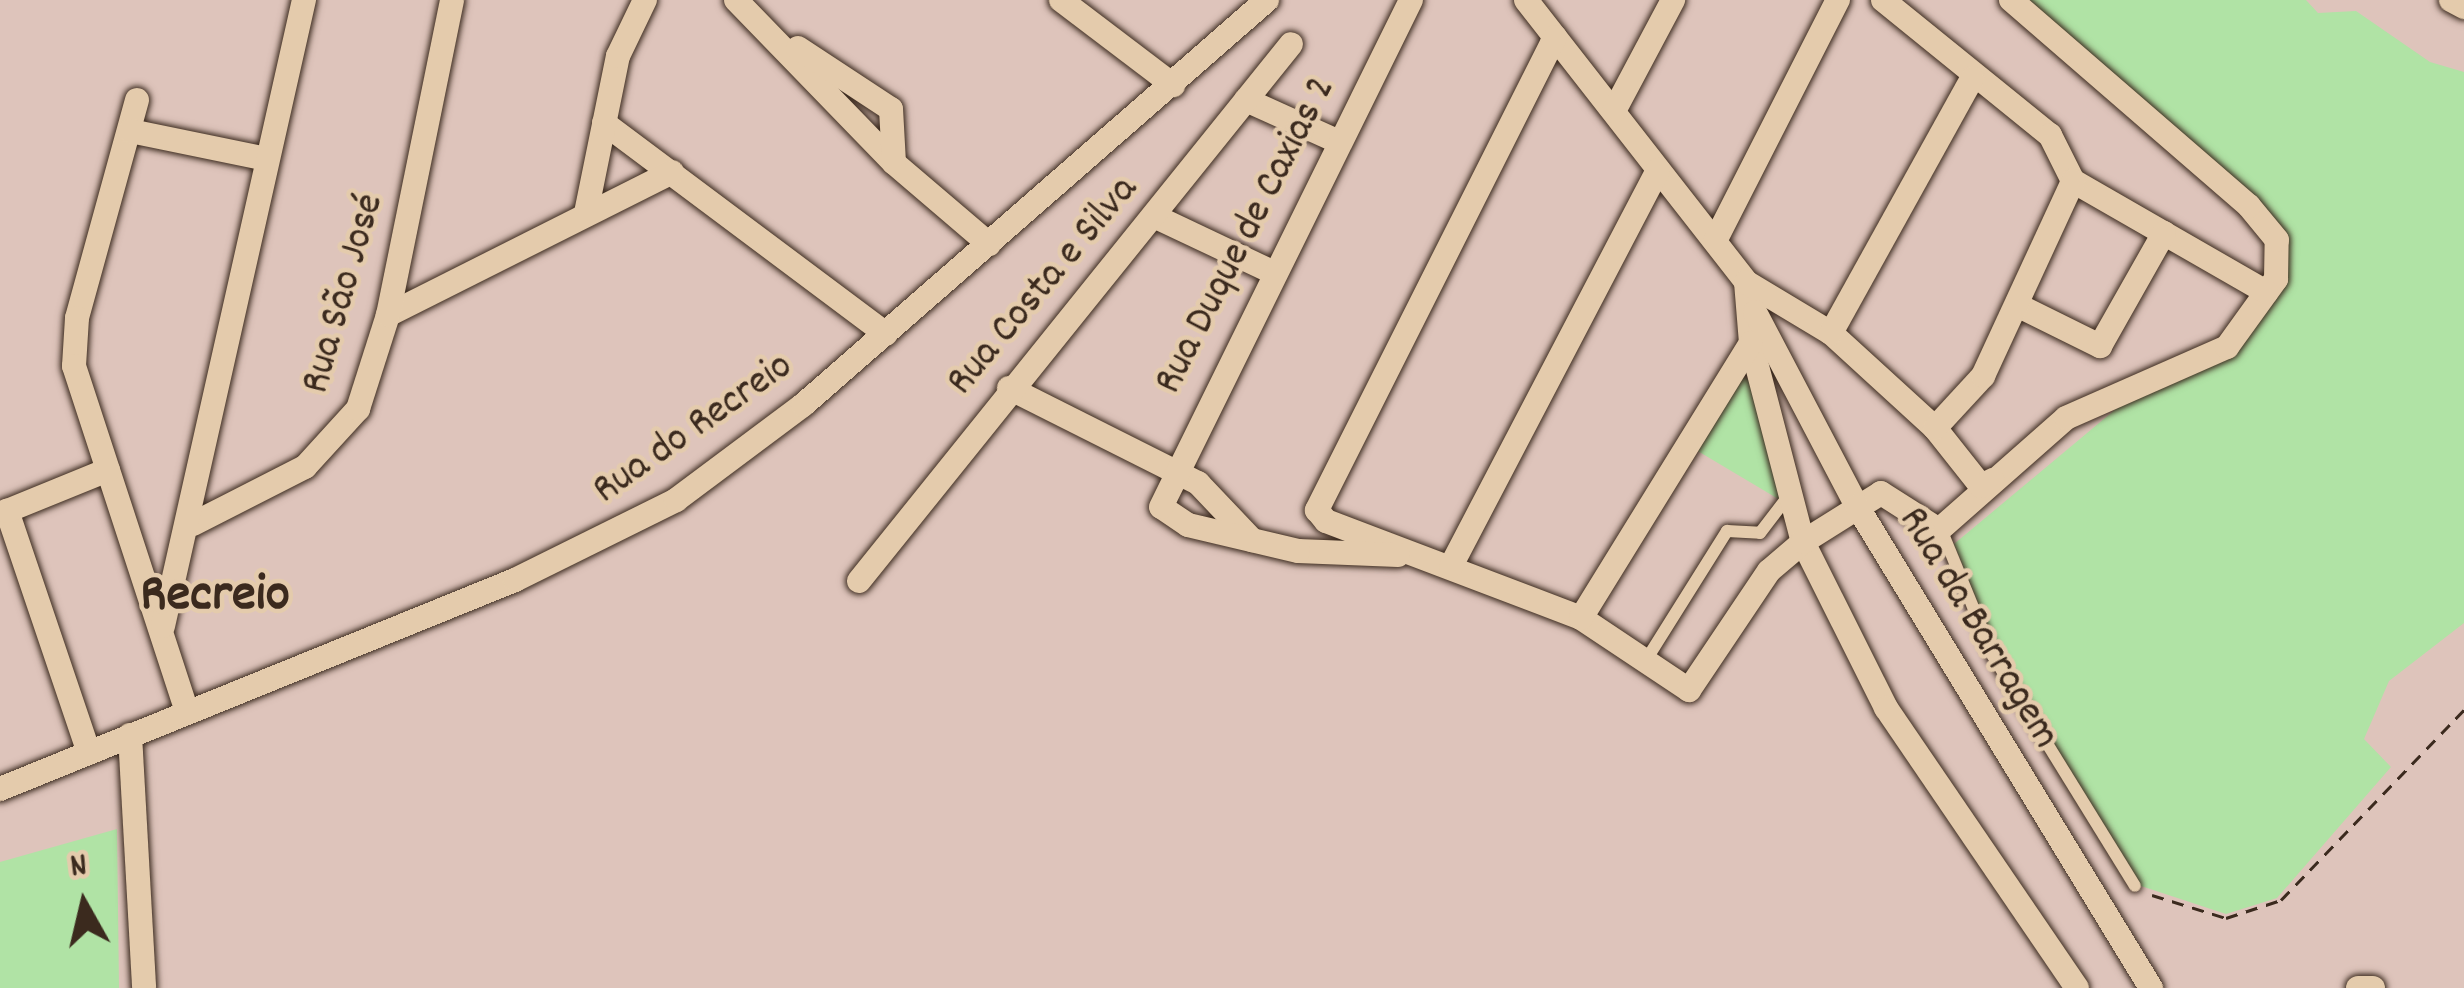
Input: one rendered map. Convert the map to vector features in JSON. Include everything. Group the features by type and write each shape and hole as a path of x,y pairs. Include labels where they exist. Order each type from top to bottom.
{"street":[{"path":"163,626 193,524 304,0"},
{"name":"Rua São José","path":"193,524 305,467 338,439 388,315 452,0"},
{"path":"586,213 630,17 645,0"},
{"path":"736,0 894,163 989,244"},
{"path":"1061,0 1173,85"},
{"name":"Rua do Recreio","path":"0,789 605,540 740,455 886,334 1267,0"},
{"name":"Rua Duque de Caxias 2","path":"1252,540 1161,510 1174,468 1270,271 1411,0"},
{"path":"1526,0 1715,241 1748,292 1751,343 1786,499 1803,542 1886,708 2077,988"},
{"path":"1613,111 1673,0"},
{"path":"1715,241 1838,0"},
{"path":"1883,0 1972,79 2050,135 2073,181 2266,292"},
{"path":"1555,37 1317,510 1412,555 1581,618 1648,657 1690,689 1769,571 1803,542 1881,494 1942,529 2066,418 2227,347 2276,279 2277,240 2249,206 2011,0"},
{"path":"2452,0 2464,7"},
{"name":"Rua Costa e Silva","path":"859,581 1009,388 1156,217 1291,44"},
{"path":"1831,332 1972,79"},
{"path":"136,100 73,346 187,711"},
{"path":"1246,100 1339,142"},
{"path":"604,123 886,334"},
{"path":"130,131 267,159"},
{"path":"1451,566 1658,170"},
{"path":"388,315 672,172"},
{"path":"1935,428 1983,376 2073,181"},
{"path":"1156,217 1270,271"},
{"path":"2017,305 2100,346 2164,232"},
{"path":"1748,292 1831,332 1935,428 1981,486 1994,479"},
{"name":"Rua da Barragem","path":"1748,292 1857,506 2151,988"},
{"path":"1581,618 1751,343"},
{"path":"1009,388 1174,468 1212,492 1252,540 1412,555"},
{"path":"89,753 7,511 108,470"},
{"path":"130,735 144,988"},
{"path":"2358,988 2373,988"}],"lane":[{"path":"1648,657 1727,531 1760,533 1786,499"},
{"name":"Rua da Barragem","path":"1942,529 1993,656 2135,886"}],"path":[{"path":"2135,886 2226,918 2281,899 2464,710"}],"green space":[{"path":"2019,0 2306,0 2318,13 2356,11 2430,62 2464,72 2464,623 2389,681 2364,739 2391,767 2277,898 2226,914 2138,885 1999,655 1954,544 2117,408 2231,355 2283,239"},
{"path":"1739,375 1750,380 1785,503 1696,450"},
{"path":"117,829 119,988 0,988 0,862"}],"district":[{"name":"Recreio","path":"215,598"}]}
